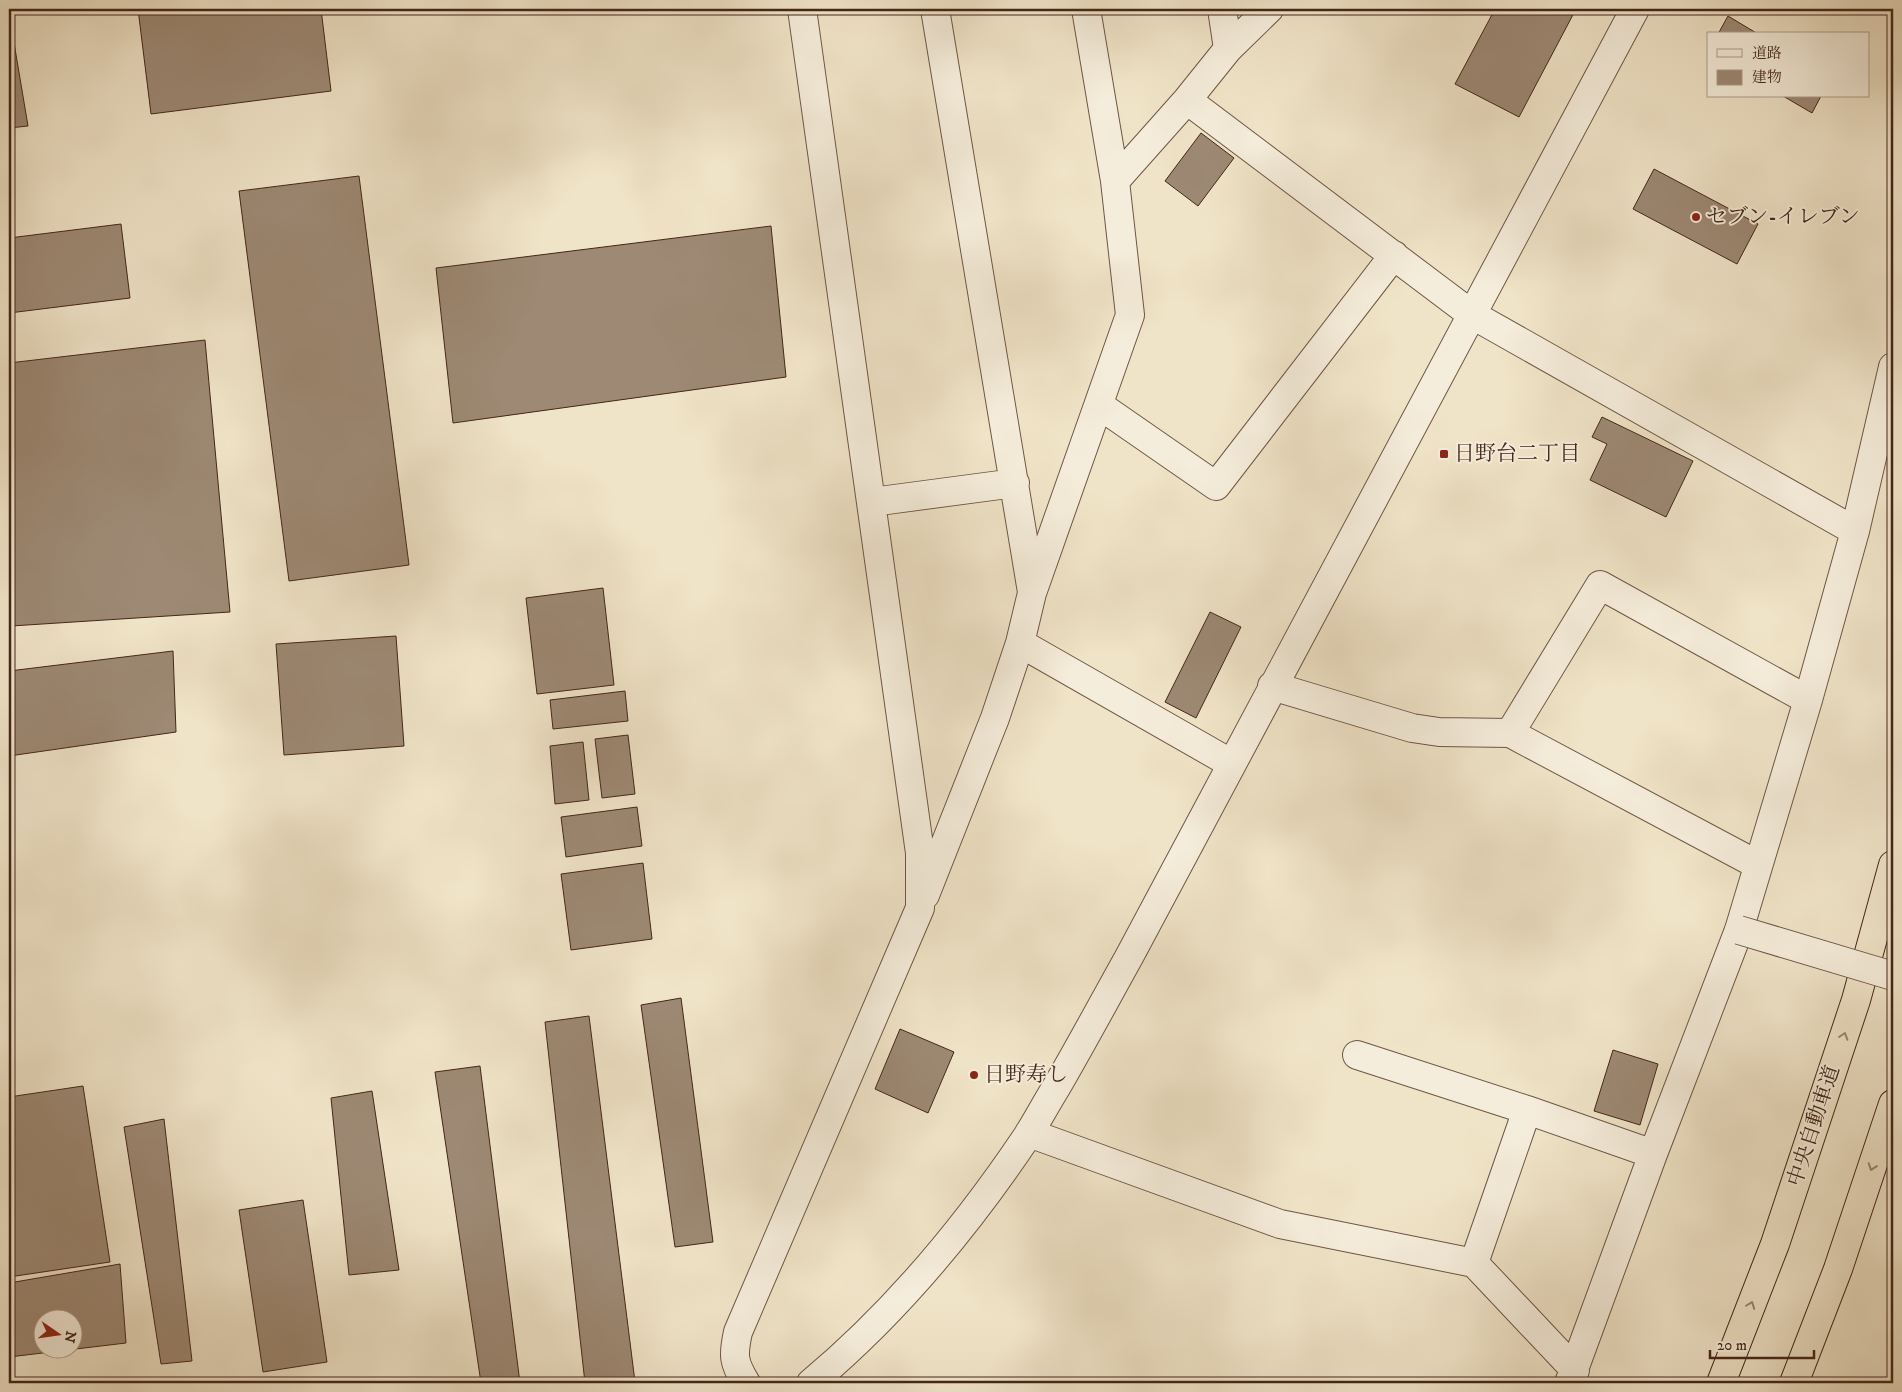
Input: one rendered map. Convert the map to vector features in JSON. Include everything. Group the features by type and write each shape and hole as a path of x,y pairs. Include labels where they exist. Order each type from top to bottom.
{"highway":[{"name":"中央自動車道","path":"1721,1383 1775,1244 1850,1019 1893,864"},
{"path":"1794,1383 1838,1268 1893,1104"}],"street":[{"path":"802,9 920,853 920,908"},
{"path":"936,9 1032,593"},
{"path":"746,1383 733,1355 738,1332 920,908 991,727 1020,642 1032,593 1130,315 1115,181 1086,9"},
{"path":"1222,9 1228,49"},
{"path":"1115,181 1187,100 1228,49 1269,9"},
{"path":"812,1383 839,1360 914,1282 981,1201 1029,1133 1106,999 1635,9"},
{"path":"1187,100 1471,314 1855,531"},
{"path":"1099,406 1216,486 1394,255"},
{"path":"1029,1133 1280,1224 1474,1264 1572,1377 1653,1154 1739,930 1808,700 1855,531 1893,367"},
{"path":"872,502 1014,483"},
{"path":"1510,733 1600,585 1808,700"},
{"path":"1020,642 1232,764"},
{"path":"1272,686 1412,728 1439,732 1510,733 1758,865"},
{"path":"1739,930 1893,976"},
{"path":"1357,1055 1527,1110 1653,1154"},
{"path":"1474,1264 1527,1110"}],"building":[{"path":"138,9 321,9 331,91 151,114"},
{"path":"1495,9 1576,9 1519,117 1455,84"},
{"path":"9,13 28,126 9,128"},
{"path":"1728,16 1755,32 1719,32"},
{"path":"1786,98 1820,98 1812,113"},
{"path":"1201,133 1234,158 1198,206 1165,181"},
{"name":"セブン-イレブン","path":"1654,169 1758,224 1737,264 1633,209"},
{"path":"359,176 409,565 289,581 239,191"},
{"path":"121,224 130,298 9,313 9,238"},
{"path":"771,226 786,377 453,423 436,268"},
{"path":"205,340 230,612 11,626 9,609 9,363"},
{"path":"1602,417 1693,461 1666,517 1590,480 1607,444 1592,437"},
{"path":"603,588 614,685 537,694 526,598"},
{"path":"1210,612 1241,627 1196,718 1165,702"},
{"path":"396,636 404,746 284,755 276,644"},
{"path":"173,651 176,732 9,756 9,671"},
{"path":"625,691 628,721 553,729 550,700"},
{"path":"628,735 635,794 602,798 595,739"},
{"path":"583,742 589,800 555,804 550,746"},
{"path":"637,807 642,846 566,857 561,817"},
{"path":"643,863 652,939 571,950 561,874"},
{"path":"681,998 713,1242 675,1247 641,1005"},
{"path":"589,1016 635,1382 630,1383 585,1383 545,1022"},
{"path":"900,1029 954,1052 928,1113 875,1089"},
{"path":"1613,1050 1658,1064 1640,1125 1594,1111"},
{"path":"480,1066 520,1383 481,1383 435,1072"},
{"path":"83,1086 110,1262 9,1277 9,1097"},
{"path":"372,1091 399,1270 349,1275 331,1098"},
{"path":"164,1119 192,1361 161,1364 124,1127"},
{"path":"303,1200 327,1362 263,1372 239,1210"},
{"path":"120,1264 126,1343 82,1348 82,1310 32,1310 32,1354 9,1357 9,1283"}],"place":[{"name":"セブン-イレブン","path":"1696,217"},
{"name":"日野台二丁目","path":"1444,454"},
{"name":"日野寿し","path":"974,1075"}]}
